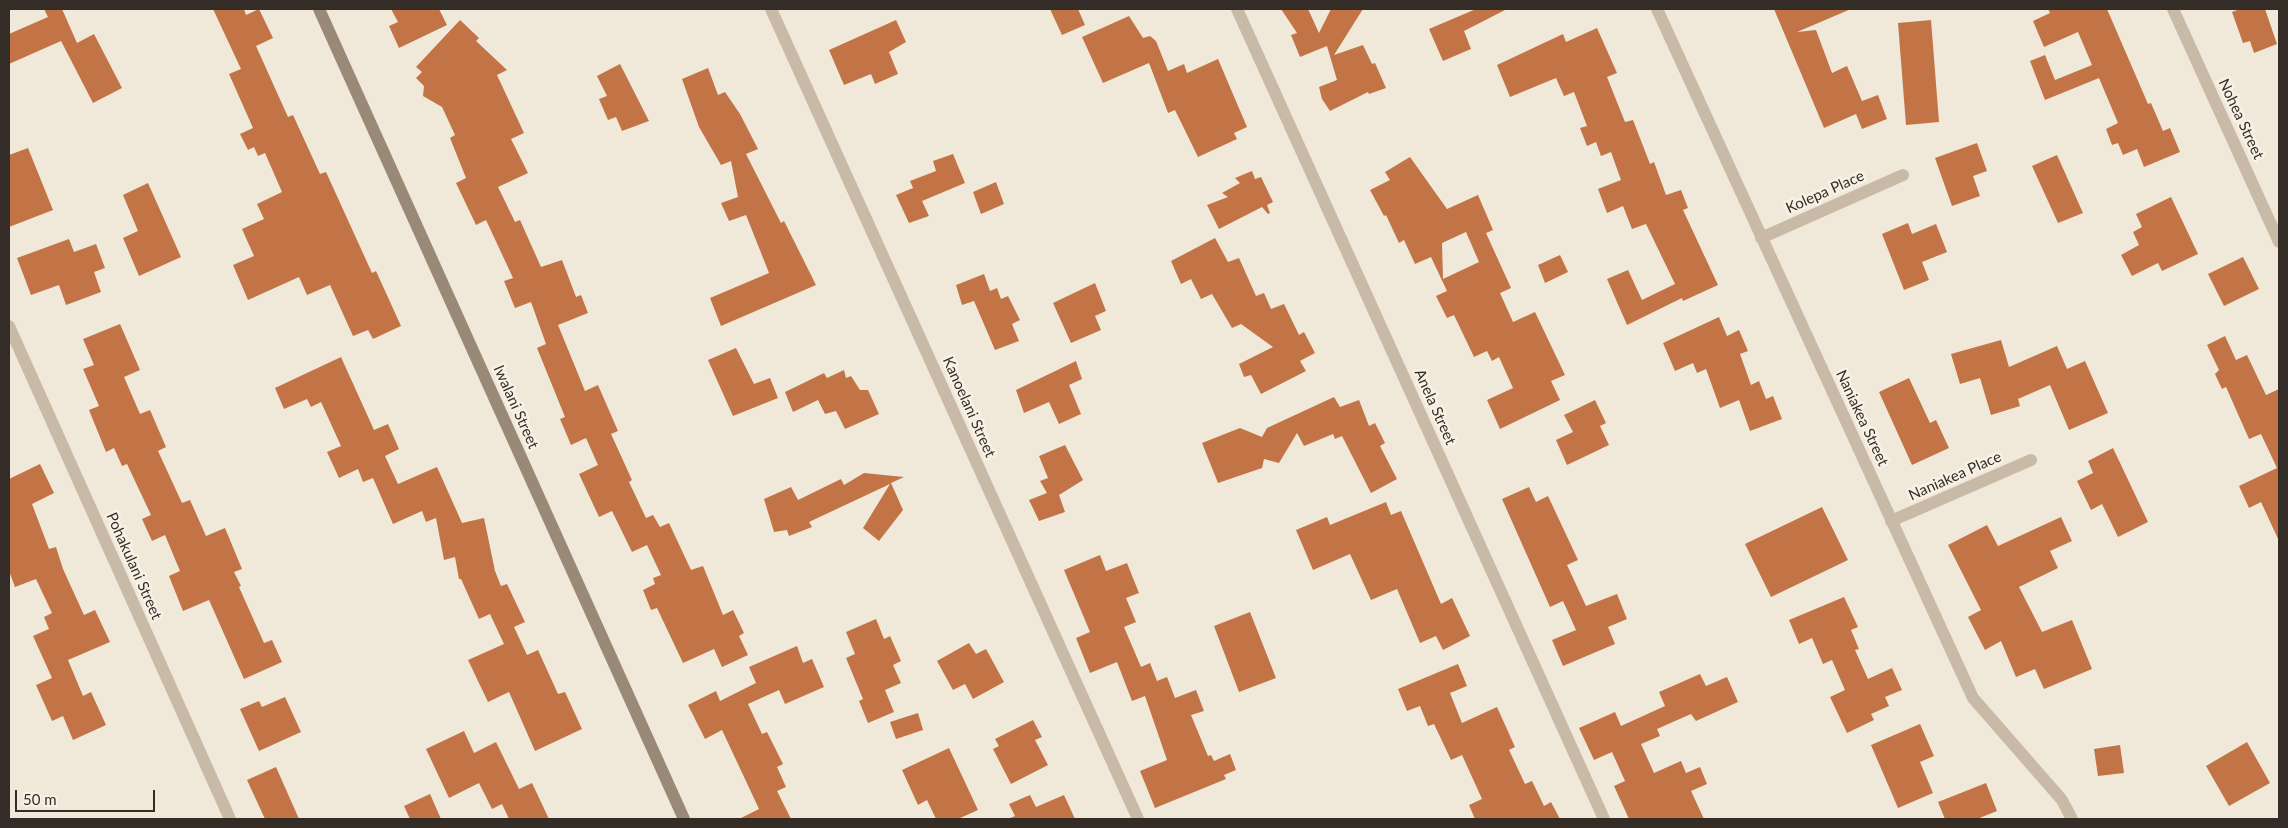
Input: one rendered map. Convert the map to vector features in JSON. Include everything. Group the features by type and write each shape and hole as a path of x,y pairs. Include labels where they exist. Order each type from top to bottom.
{"street":[{"name":"Iwalani Street","path":"319,9 684,819"},
{"name":"Kanoelani Street","path":"771,9 1138,819"},
{"name":"Anela Street","path":"1237,9 1604,819"},
{"name":"Naniakea Street","path":"1657,9 1973,698 2062,800 2072,819"},
{"name":"Nohea Street","path":"2173,9 2279,242"},
{"name":"Kolepa Place","path":"1761,238 1903,175"},
{"name":"Pohakulani Street","path":"9,326 230,819"},
{"name":"Naniakea Place","path":"1891,521 2031,460"}],"building":[{"path":"44,9 62,9 77,43 94,34 122,88 93,103 61,41 9,64 9,34 48,17"},
{"path":"213,9 244,9 246,15 259,9 273,38 256,46 288,117 293,115 320,174 326,172 372,273 376,271 401,326 373,339 368,330 353,336 330,285 307,295 299,277 248,300 233,265 254,256 242,229 264,219 257,204 282,192 265,153 258,156 254,147 248,150 240,134 253,128 229,74 241,69"},
{"path":"391,9 439,9 447,25 399,48 389,26 398,22"},
{"path":"1050,9 1078,9 1085,25 1062,35"},
{"path":"1281,9 1308,9 1319,33 1331,9 1363,9 1334,55 1363,45 1372,64 1375,63 1386,88 1369,94 1368,92 1330,111 1322,99 1319,87 1337,80 1327,46 1300,57 1291,35 1297,33"},
{"path":"1476,9 1507,9 1464,31 1471,49 1443,61 1429,29"},
{"path":"1774,9 1851,9 1797,32 1816,30 1832,73 1847,66 1862,101 1878,95 1887,119 1862,129 1856,114 1824,128"},
{"path":"2048,9 2107,9 2148,104 2151,103 2163,131 2170,128 2180,152 2144,167 2137,149 2123,155 2118,143 2112,145 2106,129 2118,123 2099,78 2045,100 2030,61 2045,55 2055,80 2092,65 2078,32 2044,47 2033,21 2050,13"},
{"path":"2240,9 2265,9 2277,44 2254,53 2250,41 2243,43 2232,12"},
{"path":"1129,16 1143,38 1150,36 1156,41 1168,71 1184,64 1187,73 1218,59 1247,127 1234,133 1237,139 1198,157 1175,110 1168,113 1149,63 1103,83 1082,37"},
{"path":"460,20 479,38 476,41 507,70 497,75 524,133 511,139 528,173 498,187 515,222 520,220 541,267 562,260 576,297 581,295 588,313 558,325 585,391 598,385 618,431 611,434 632,480 629,482 646,518 653,515 660,527 669,523 691,570 703,566 723,615 733,610 744,633 739,636 748,655 722,667 714,649 683,663 657,608 651,610 643,590 655,584 653,578 661,575 647,545 632,552 612,511 599,517 579,474 598,465 586,438 571,445 560,419 565,417 537,348 546,344 531,302 515,308 504,281 513,278 486,220 476,225 456,183 466,178 450,138 455,135 442,107 423,96 424,86 416,78 422,72 416,67"},
{"path":"896,20 906,42 889,52 898,74 875,84 871,74 844,85 829,50"},
{"path":"1931,20 1939,122 1906,125 1898,23"},
{"path":"1597,28 1617,73 1607,77 1625,122 1633,120 1650,164 1654,162 1666,195 1681,190 1688,208 1683,210 1718,285 1683,301 1682,298 1627,325 1607,279 1628,270 1642,300 1675,284 1646,224 1632,229 1623,206 1607,213 1598,189 1621,180 1611,152 1601,156 1596,142 1587,146 1580,128 1587,126 1574,92 1564,96 1556,78 1510,97 1497,65 1563,34 1566,42"},
{"path":"620,64 649,121 622,131 616,117 608,120 599,99 607,96 597,76"},
{"path":"708,68 718,95 725,92 740,114 758,149 746,154 781,223 784,221 816,285 721,326 710,298 769,273 746,215 729,221 721,203 738,197 731,161 721,165 699,127 682,79"},
{"path":"1977,143 1987,171 1973,176 1980,196 1952,206 1935,158"},
{"path":"28,148 53,210 9,227 9,155"},
{"path":"953,154 965,183 922,201 929,216 909,223 896,195 913,188 910,181 936,171 933,161"},
{"path":"2057,155 2083,213 2058,223 2032,166"},
{"path":"1410,157 1447,209 1478,195 1493,230 1486,233 1511,288 1500,293 1513,322 1535,312 1565,375 1551,381 1560,400 1500,429 1487,400 1513,388 1499,357 1492,361 1487,351 1474,357 1454,315 1447,318 1436,296 1447,291 1431,257 1415,264 1404,240 1399,243 1386,215 1384,216 1370,190 1390,180 1385,172","holes":["1466,232 1479,262 1443,279 1442,243"]},
{"path":"1252,171 1255,179 1261,177 1273,202 1267,205 1270,213 1268,214 1262,207 1219,229 1207,205 1228,197 1222,193 1240,183 1235,178"},
{"path":"996,182 1004,204 981,214 973,192"},
{"path":"148,183 181,257 139,276 123,238 138,231 123,195"},
{"path":"2171,197 2198,254 2162,271 2158,263 2132,276 2121,255 2139,245 2133,232 2142,227 2136,214"},
{"path":"1908,223 1912,234 1936,224 1947,252 1922,262 1929,280 1904,290 1882,234"},
{"path":"1215,238 1228,262 1239,258 1256,296 1264,293 1271,309 1284,304 1299,335 1304,332 1315,353 1300,361 1306,371 1261,394 1251,375 1244,377 1239,364 1273,347 1241,324 1232,328 1212,294 1201,299 1191,279 1181,284 1171,261"},
{"path":"69,239 74,252 96,244 105,268 94,272 101,292 66,305 59,285 31,295 17,258"},
{"path":"1560,255 1568,272 1545,283 1538,265"},
{"path":"2243,257 2259,289 2224,306 2208,274"},
{"path":"984,274 990,291 997,288 1001,299 1008,296 1020,320 1012,324 1019,341 995,350 974,301 962,305 956,285"},
{"path":"1095,283 1106,311 1095,316 1101,330 1071,343 1053,303"},
{"path":"1719,317 1727,336 1739,330 1748,351 1740,354 1751,385 1759,381 1766,399 1773,396 1782,419 1750,431 1739,400 1720,408 1706,369 1697,373 1693,363 1675,371 1663,343"},
{"path":"120,324 140,370 124,377 140,414 150,410 166,447 158,451 182,503 190,500 206,536 225,528 242,569 234,572 241,586 239,587 264,643 272,640 282,662 244,679 209,600 183,611 169,576 180,571 165,535 152,541 142,519 151,515 127,464 122,466 114,448 106,452 89,410 99,406 83,369 94,365 83,339"},
{"path":"2225,336 2236,360 2247,355 2266,395 2279,389 2279,541 2261,502 2249,508 2239,486 2277,468 2261,434 2249,439 2226,387 2222,389 2215,374 2219,370 2207,345"},
{"path":"2001,340 2009,367 2057,346 2067,369 2085,361 2108,413 2069,430 2050,385 2018,399 2020,406 1991,415 1980,378 1960,384 1951,354"},
{"path":"736,348 754,384 770,378 778,398 733,416 708,360"},
{"path":"341,357 374,430 388,424 399,449 385,456 398,484 437,467 462,523 484,518 495,571 501,586 507,584 525,622 514,627 527,655 538,650 558,694 565,692 582,729 535,751 509,692 488,702 468,660 504,644 490,614 479,619 461,579 459,579 455,557 444,560 436,518 426,522 422,511 393,524 373,478 363,482 358,469 339,478 327,452 341,446 321,402 311,407 307,399 284,409 275,388"},
{"path":"1076,361 1082,379 1069,385 1081,414 1059,424 1049,402 1024,413 1016,390"},
{"path":"844,370 846,378 851,376 860,390 868,390 879,414 845,429 836,411 825,414 818,400 793,412 785,392 824,373 827,378"},
{"path":"1909,378 1930,423 1936,420 1949,448 1912,465 1879,392"},
{"path":"1334,397 1340,407 1359,400 1369,426 1375,423 1385,443 1380,446 1397,479 1371,493 1342,436 1335,439 1333,434 1304,446 1297,433 1279,463 1264,459 1262,468 1218,483 1202,443 1240,428 1262,437 1267,428"},
{"path":"1595,400 1606,423 1600,426 1609,445 1567,465 1556,440 1573,432 1564,415"},
{"path":"1065,445 1083,480 1059,495 1065,512 1039,521 1029,500 1047,493 1040,481 1048,478 1039,456"},
{"path":"2113,448 2148,522 2118,537 2102,504 2091,510 2077,481 2093,473 2088,461"},
{"path":"40,464 54,493 32,504 49,549 56,547 63,569 84,615 95,610 110,642 68,660 83,696 91,692 106,725 73,740 63,716 52,721 36,685 52,678 33,636 49,629 44,617 52,613 36,579 15,587 9,571 9,479"},
{"path":"864,473 904,477 891,483 903,510 879,541 863,528 890,484 809,522 812,527 789,536 787,530 774,532 764,499 791,487 798,500 841,479 844,485"},
{"path":"1529,487 1536,502 1548,496 1578,560 1567,565 1586,606 1617,594 1627,619 1608,627 1615,644 1563,666 1552,640 1576,630 1563,601 1550,607 1502,499"},
{"path":"1386,502 1391,515 1401,511 1441,604 1452,598 1470,636 1443,650 1436,636 1420,643 1397,589 1371,600 1350,554 1313,570 1296,530 1327,517 1330,525"},
{"path":"1822,507 1848,560 1771,597 1745,544"},
{"path":"2061,517 2072,541 2050,551 2058,568 2019,587 2042,632 2072,620 2092,669 2044,689 2035,669 2016,677 2001,641 1985,650 1968,617 1981,610 1948,545 1987,525 1998,546"},
{"path":"1100,555 1106,571 1127,563 1139,593 1126,598 1136,622 1124,627 1141,667 1150,663 1157,681 1167,677 1175,698 1196,690 1204,711 1191,715 1208,756 1211,755 1214,761 1230,754 1236,770 1224,775 1226,779 1155,808 1140,771 1167,760 1145,696 1132,701 1117,662 1090,673 1076,638 1090,632 1064,570"},
{"path":"1844,597 1858,627 1851,630 1859,649 1855,650 1868,679 1892,668 1902,690 1885,697 1889,706 1871,714 1874,720 1847,733 1830,697 1845,690 1832,660 1823,664 1812,638 1799,644 1789,620"},
{"path":"1250,612 1276,678 1239,692 1214,626"},
{"path":"876,619 884,639 890,636 901,661 893,665 901,683 885,690 894,712 868,723 859,701 863,699 846,658 855,654 846,632"},
{"path":"969,643 976,654 986,649 1004,682 973,699 965,684 953,690 937,661"},
{"path":"797,646 803,663 812,659 824,687 785,704 779,690 748,704 762,734 767,732 783,764 777,767 786,787 777,791 791,819 739,819 759,809 722,730 705,739 688,705 716,691 720,701 756,683 749,667"},
{"path":"1458,664 1467,686 1450,693 1462,723 1497,707 1515,747 1509,750 1525,784 1532,781 1544,806 1551,802 1560,819 1475,819 1469,805 1482,799 1462,755 1451,760 1434,724 1428,726 1420,706 1407,711 1398,689"},
{"path":"1700,674 1706,686 1727,677 1738,702 1696,721 1691,714 1657,729 1660,736 1641,744 1654,773 1681,761 1686,773 1700,767 1707,784 1691,791 1704,819 1629,819 1614,786 1625,781 1612,752 1594,760 1579,728 1615,712 1621,726 1665,706 1659,692"},
{"path":"285,697 301,732 259,751 240,709 259,701 262,707"},
{"path":"918,713 923,730 896,739 890,722"},
{"path":"1033,720 1042,737 1035,740 1048,765 1011,784 993,749 999,746 995,739"},
{"path":"1920,724 1934,756 1920,762 1933,793 1898,808 1871,745"},
{"path":"464,731 474,753 496,742 519,789 532,783 549,819 509,819 502,804 492,809 479,783 449,798 426,749"},
{"path":"2247,742 2270,783 2229,806 2206,766"},
{"path":"2120,745 2124,773 2098,776 2094,749"},
{"path":"949,748 978,810 958,819 936,819 927,800 918,805 902,770"},
{"path":"276,767 299,819 265,819 247,780"},
{"path":"1986,783 1997,811 1977,819 1945,819 1938,802"},
{"path":"430,794 441,819 410,819 404,806"},
{"path":"1030,795 1036,807 1064,795 1075,819 1008,819 1015,816 1009,804"}]}
